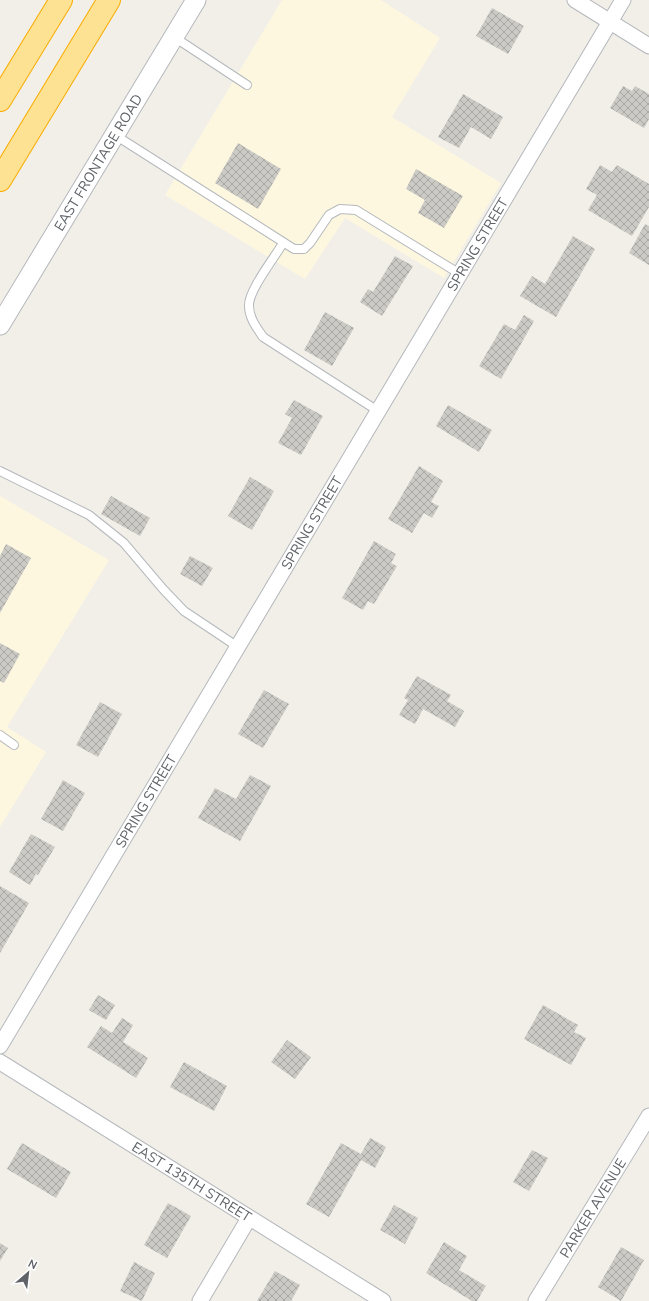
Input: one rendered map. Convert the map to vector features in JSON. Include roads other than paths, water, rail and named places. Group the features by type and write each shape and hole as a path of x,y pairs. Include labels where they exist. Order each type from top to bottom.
{"highway":[{"path":"0,100 61,0"},
{"path":"0,180 109,0"}],"street":[{"name":"EAST FRONTAGE ROAD","path":"0,324 196,0"},
{"path":"575,0 649,46"},
{"name":"SPRING STREET","path":"0,1046 623,0"},
{"name":"EAST 135TH STREET","path":"0,1062 383,1301"},
{"name":"PARKER AVENUE","path":"536,1301 649,1116"},
{"path":"200,1301 249,1218"}],"lane":[{"path":"174,37 247,85"},
{"path":"115,135 294,249 304,249 310,243 329,215 340,209 356,210 460,274"},
{"path":"283,243 251,294 249,306 254,323 263,337 378,411"},
{"path":"0,471 88,515 124,543 184,611 238,647"},
{"path":"0,736 14,744"}]}
